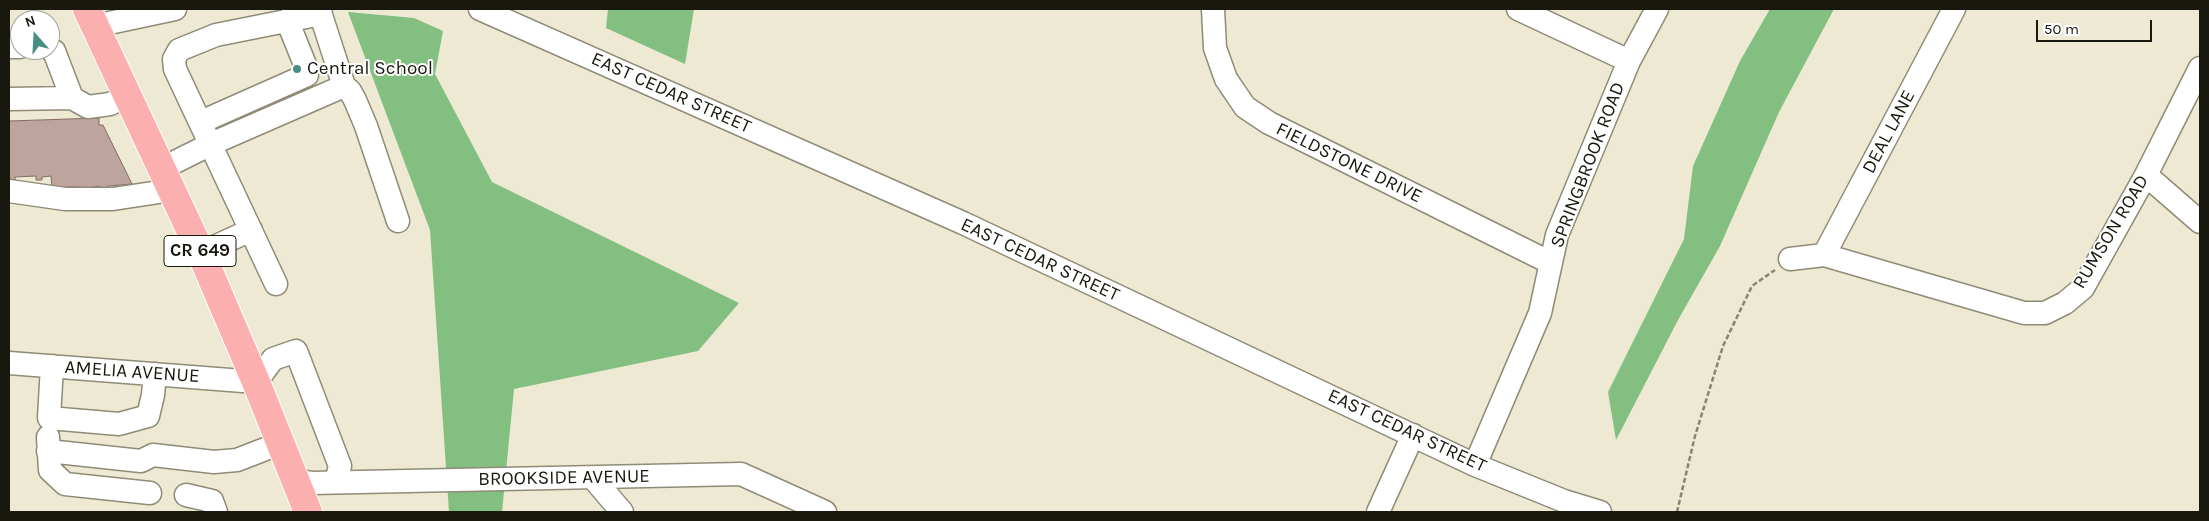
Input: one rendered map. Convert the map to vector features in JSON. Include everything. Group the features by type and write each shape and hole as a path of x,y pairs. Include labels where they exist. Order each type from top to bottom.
{"main road":[{"name":"CR 649","path":"91,17 201,253 256,382 308,512"}],"street":[{"path":"91,17 174,9"},
{"name":"EAST CEDAR STREET","path":"480,9 963,223 1475,464 1564,501 1600,512"},
{"name":"FIELDSTONE DRIVE","path":"1213,9 1215,48 1226,79 1245,108 1269,123 1551,263"},
{"path":"1518,9 1628,61"},
{"name":"SPRINGBROOK ROAD","path":"1475,464 1540,313 1557,235 1628,61 1657,9"},
{"name":"DEAL LANE","path":"1824,255 1954,9"},
{"path":"276,284 201,122 174,69 174,59 178,50 216,35 320,11 344,86 350,90 362,118 398,221"},
{"path":"201,122 307,75 306,67 287,20"},
{"path":"57,60 72,98"},
{"name":"RUMSON ROAD","path":"1824,255 2024,313 2045,313 2065,304 2083,288 2146,175 2200,68"},
{"path":"9,191 65,199 113,199 167,179 211,144 344,86"},
{"path":"9,99 72,98 88,107 110,104 128,95"},
{"path":"2146,175 2200,222"},
{"path":"201,253 251,230"},
{"path":"1790,259 1824,255"},
{"path":"256,382 273,359 296,351 340,466 336,482"},
{"name":"AMELIA AVENUE","path":"9,363 256,382"},
{"path":"52,366 48,451 50,470 65,484 150,493"},
{"path":"49,418 119,424 148,416 154,394 155,374"},
{"path":"1378,512 1413,435"},
{"path":"48,451 142,461 153,455 214,462 237,460 281,443"},
{"name":"BROOKSIDE AVENUE","path":"296,480 312,483 741,474 825,512"},
{"path":"593,478 622,512"},
{"path":"186,495 212,501 216,512"}],"path":[{"path":"1676,512 1723,346 1752,286 1790,259"}],"green space":[{"path":"608,9 694,9 685,64 606,28"},
{"path":"1770,9 1834,9 1779,112 1720,246 1678,320 1616,440 1608,392 1684,239 1693,166 1740,61"},
{"path":"348,12 414,18 443,31 435,74 492,182 739,303 698,351 514,389 502,512 449,512 430,230"}],"building":[{"path":"99,118 99,125 103,125 132,184 108,186 108,188 99,189 99,186 78,190 78,187 65,187 65,190 52,187 51,176 42,177 42,180 36,180 36,176 15,177 15,180 11,180 9,177 9,121"}],"place":[{"name":"Central School","path":"297,69"}]}
